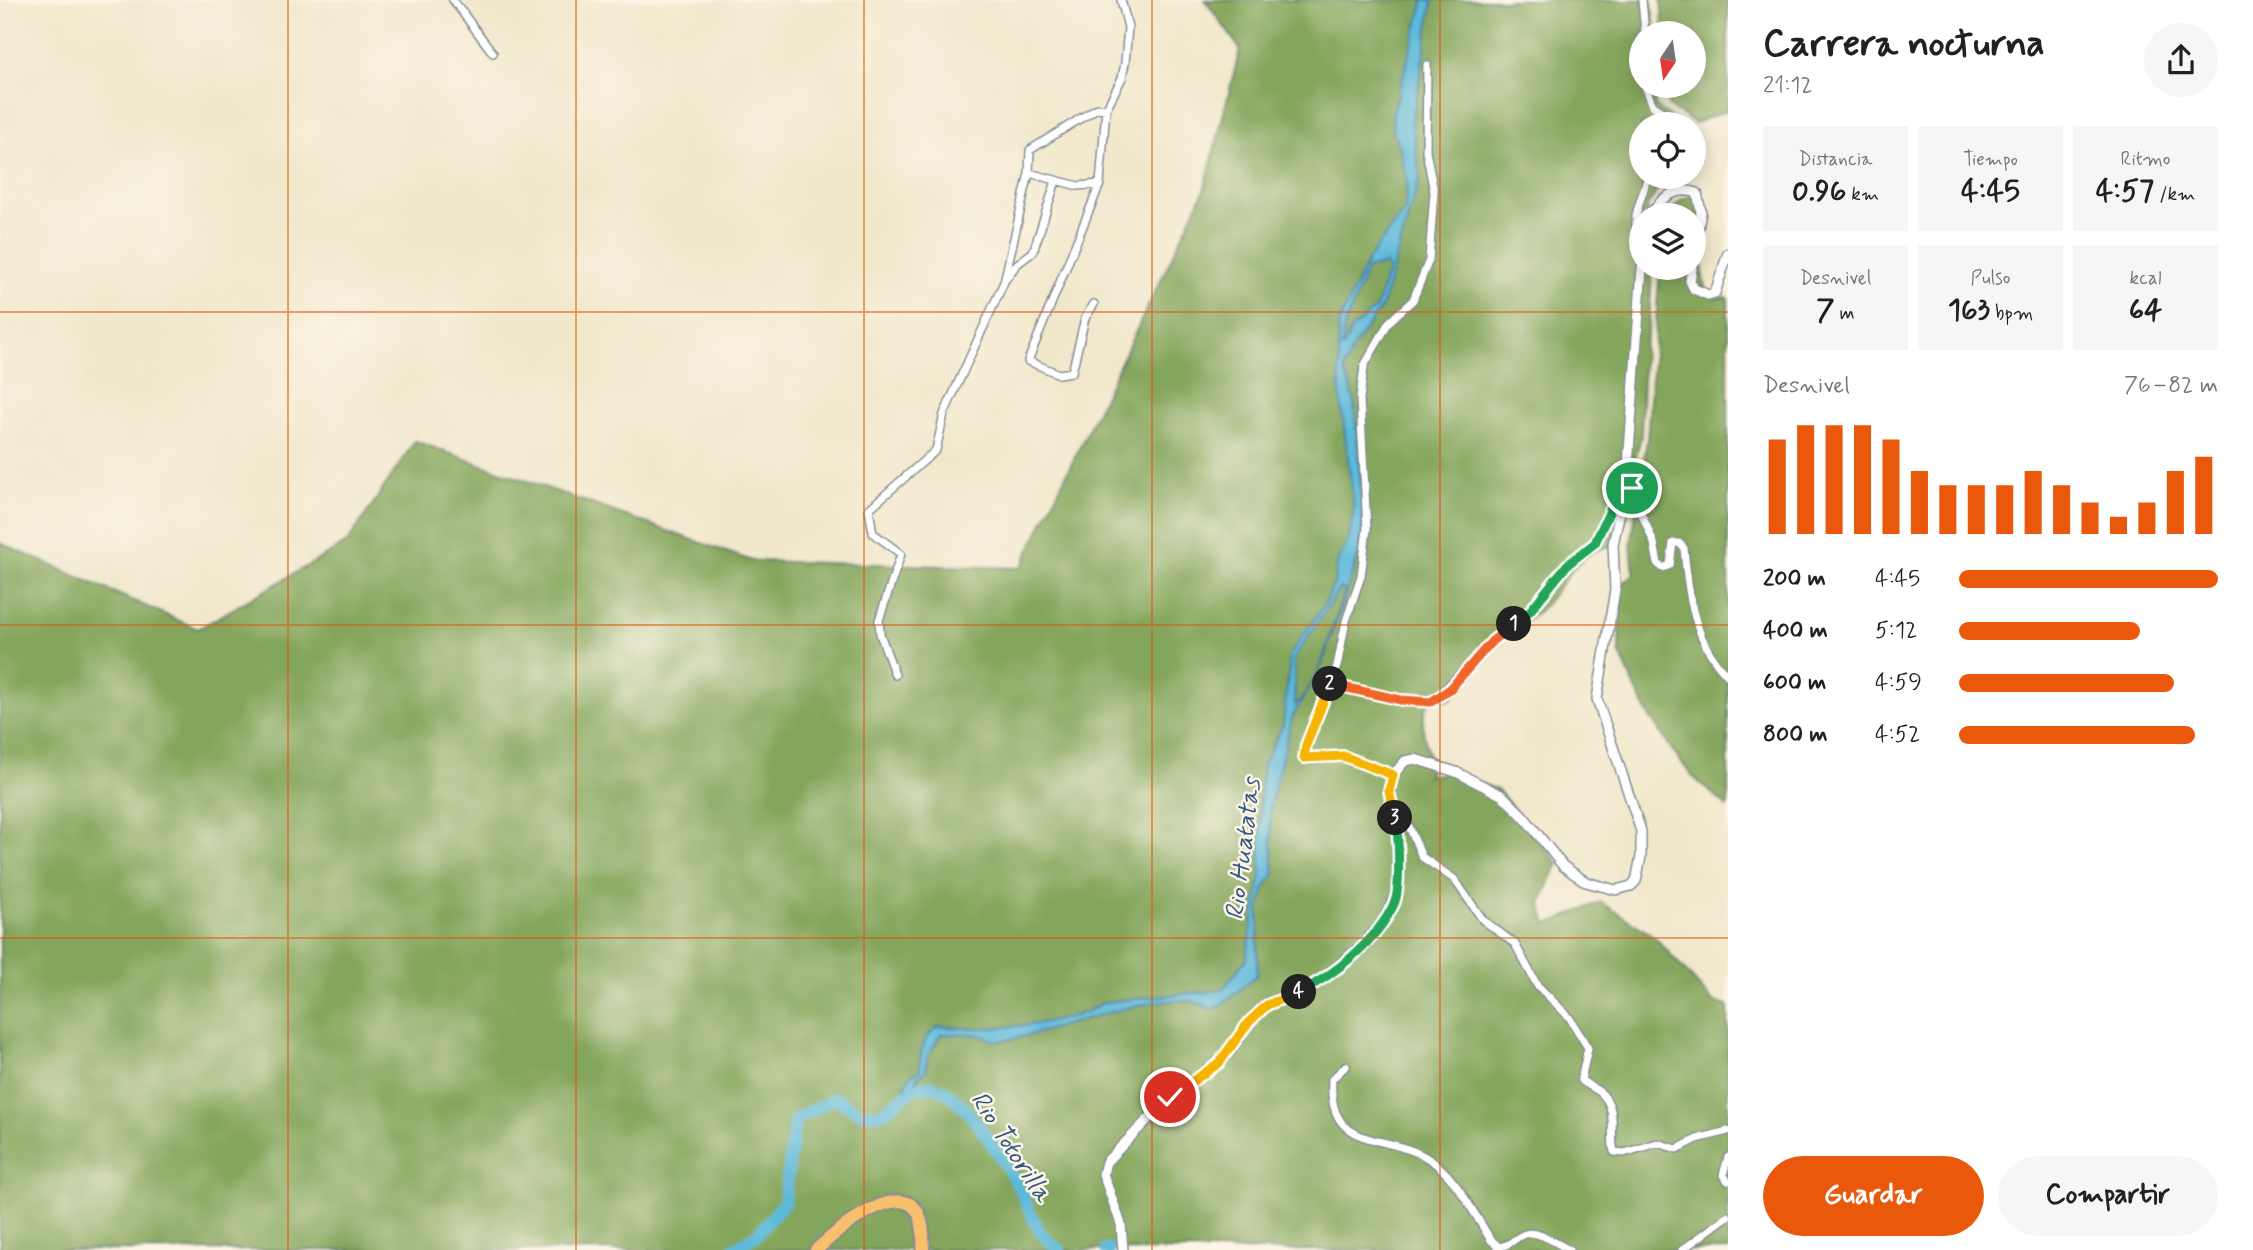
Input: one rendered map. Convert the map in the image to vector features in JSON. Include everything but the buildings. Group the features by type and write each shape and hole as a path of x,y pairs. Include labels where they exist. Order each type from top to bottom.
{"highway":[{"path":"816,1250 864,1213 890,1200 909,1205 915,1211 924,1235 923,1250"}],"street":[{"path":"453,0 493,53"},
{"path":"1094,304 1080,333 1072,372 1059,374 1028,362 1100,184 1106,109 1122,78 1125,63 1128,27 1121,0"},
{"path":"1642,0 1644,21"},
{"path":"1393,775 1343,756 1304,758 1306,745 1330,684 1361,576 1366,544 1367,489 1360,399 1364,366 1390,322 1413,300 1429,260 1434,192 1426,151 1427,65"},
{"path":"1650,98 1653,106 1663,112"},
{"path":"1004,282 1029,173 1030,150 1097,108 1106,109"},
{"path":"1029,173 1078,186 1100,184"},
{"path":"895,675 880,634 879,620 901,554 873,533 869,509 875,500 936,450 944,414 1004,282 1017,264 1033,252 1056,181"},
{"path":"1660,203 1669,195 1685,190 1697,193 1699,203"},
{"path":"1690,280 1693,289 1708,295 1715,293 1728,253"},
{"path":"1123,1250 1121,1224 1103,1174 1111,1157 1170,1097 1219,1063 1256,1014 1267,1005 1306,989 1326,976 1363,944 1385,919 1397,891 1398,835 1389,791 1393,775 1405,761 1415,759 1456,772 1503,796 1524,817 1563,866 1586,883 1616,890 1631,886 1636,881 1641,857 1641,831 1597,699 1615,590 1613,544 1628,480 1641,280"},
{"path":"1330,684 1401,700 1436,699 1450,689 1492,641 1530,611 1567,565 1595,543 1629,469"},
{"path":"1628,480 1654,543 1658,564 1662,568 1670,565 1673,543 1679,543 1684,548 1699,633 1710,658 1728,676"},
{"path":"1391,804 1408,824 1422,857 1454,878 1483,920 1515,944 1537,985 1569,1017 1581,1034 1588,1048 1581,1080 1600,1092 1607,1102 1613,1119 1614,1152 1624,1153 1657,1143 1676,1149 1728,1130"},
{"path":"1346,1066 1332,1079 1331,1090 1338,1116 1351,1132 1375,1143 1423,1155 1452,1180 1491,1240 1499,1247 1506,1246 1524,1234 1534,1234 1569,1250"},
{"path":"1728,1159 1723,1175 1728,1181"},
{"path":"1682,1250 1728,1216"}],"green space":[{"path":"1205,0 1651,0 1654,21 1629,21 1629,98 1655,98 1655,106 1664,112 1629,112 1629,189 1658,189 1649,203 1629,203 1629,280 1651,280 1649,326 1644,346 1641,436 1613,546 1590,554 1581,561 1542,608 1504,636 1451,699 1446,700 1440,695 1432,700 1424,715 1423,725 1432,763 1428,776 1450,772 1498,790 1558,863 1541,903 1547,924 1601,902 1655,937 1713,1002 1728,1006 1728,1250 0,1250 0,543 198,629 347,543 415,441 752,561 1021,568 1204,191 1240,49"},
{"path":"1661,0 1728,0 1728,110 1706,119 1706,112 1676,112 1669,106 1664,98 1706,98 1706,21 1663,21"},
{"path":"1692,195 1698,199 1698,203 1678,203"},
{"path":"1659,280 1704,280 1707,293 1716,298 1728,297 1728,807 1692,776 1673,751 1649,716 1619,651 1621,585 1634,574 1631,544 1647,440"}],"water":[{"path":"1424,0 1433,0 1412,123 1420,177 1382,306 1353,348 1344,368 1354,400 1364,521 1360,551 1322,664 1316,674 1345,590 1340,588 1294,659 1295,705 1305,694 1292,718 1270,811 1274,875 1265,888 1259,909 1257,975 1219,1007 1210,1009 1192,1002 1168,1001 1140,1005 1020,1038 999,1041 973,1034 941,1034 927,1058 926,1071 918,1076 914,1087 904,1089 910,1076 920,1070 921,1051 926,1039 940,1026 978,1028 1048,1022 1070,1017 1103,1002 1222,990 1246,959 1261,877 1260,795 1263,764 1283,725 1290,655 1326,602 1334,584 1338,560 1349,539 1354,508 1340,395 1338,324 1369,258 1405,210 1407,181 1400,147 1393,132 1392,116","holes":["1386,264 1388,270 1376,308 1352,329 1342,349 1344,328 1367,269"]}],"waterway":[{"name":"Rio Totorilla","path":"732,1250 757,1235 784,1203 795,1120 835,1098 860,1112 879,1113 914,1089 924,1086 935,1087 949,1094 968,1113 1008,1170 1041,1232 1060,1250"}],"route":[{"path":"1170,1097 1219,1063 1249,1022 1267,1005 1313,985 1338,967 1385,919 1396,899 1398,828 1389,791 1393,775 1343,756 1314,760 1304,758 1303,755 1330,684 1401,700 1431,702 1436,699 1450,689 1467,666 1492,641 1530,611 1567,565 1595,543 1629,469 1628,480 1632,488"}],"water label":[{"name":"Rio Huatatas","path":"1242,849"}]}
